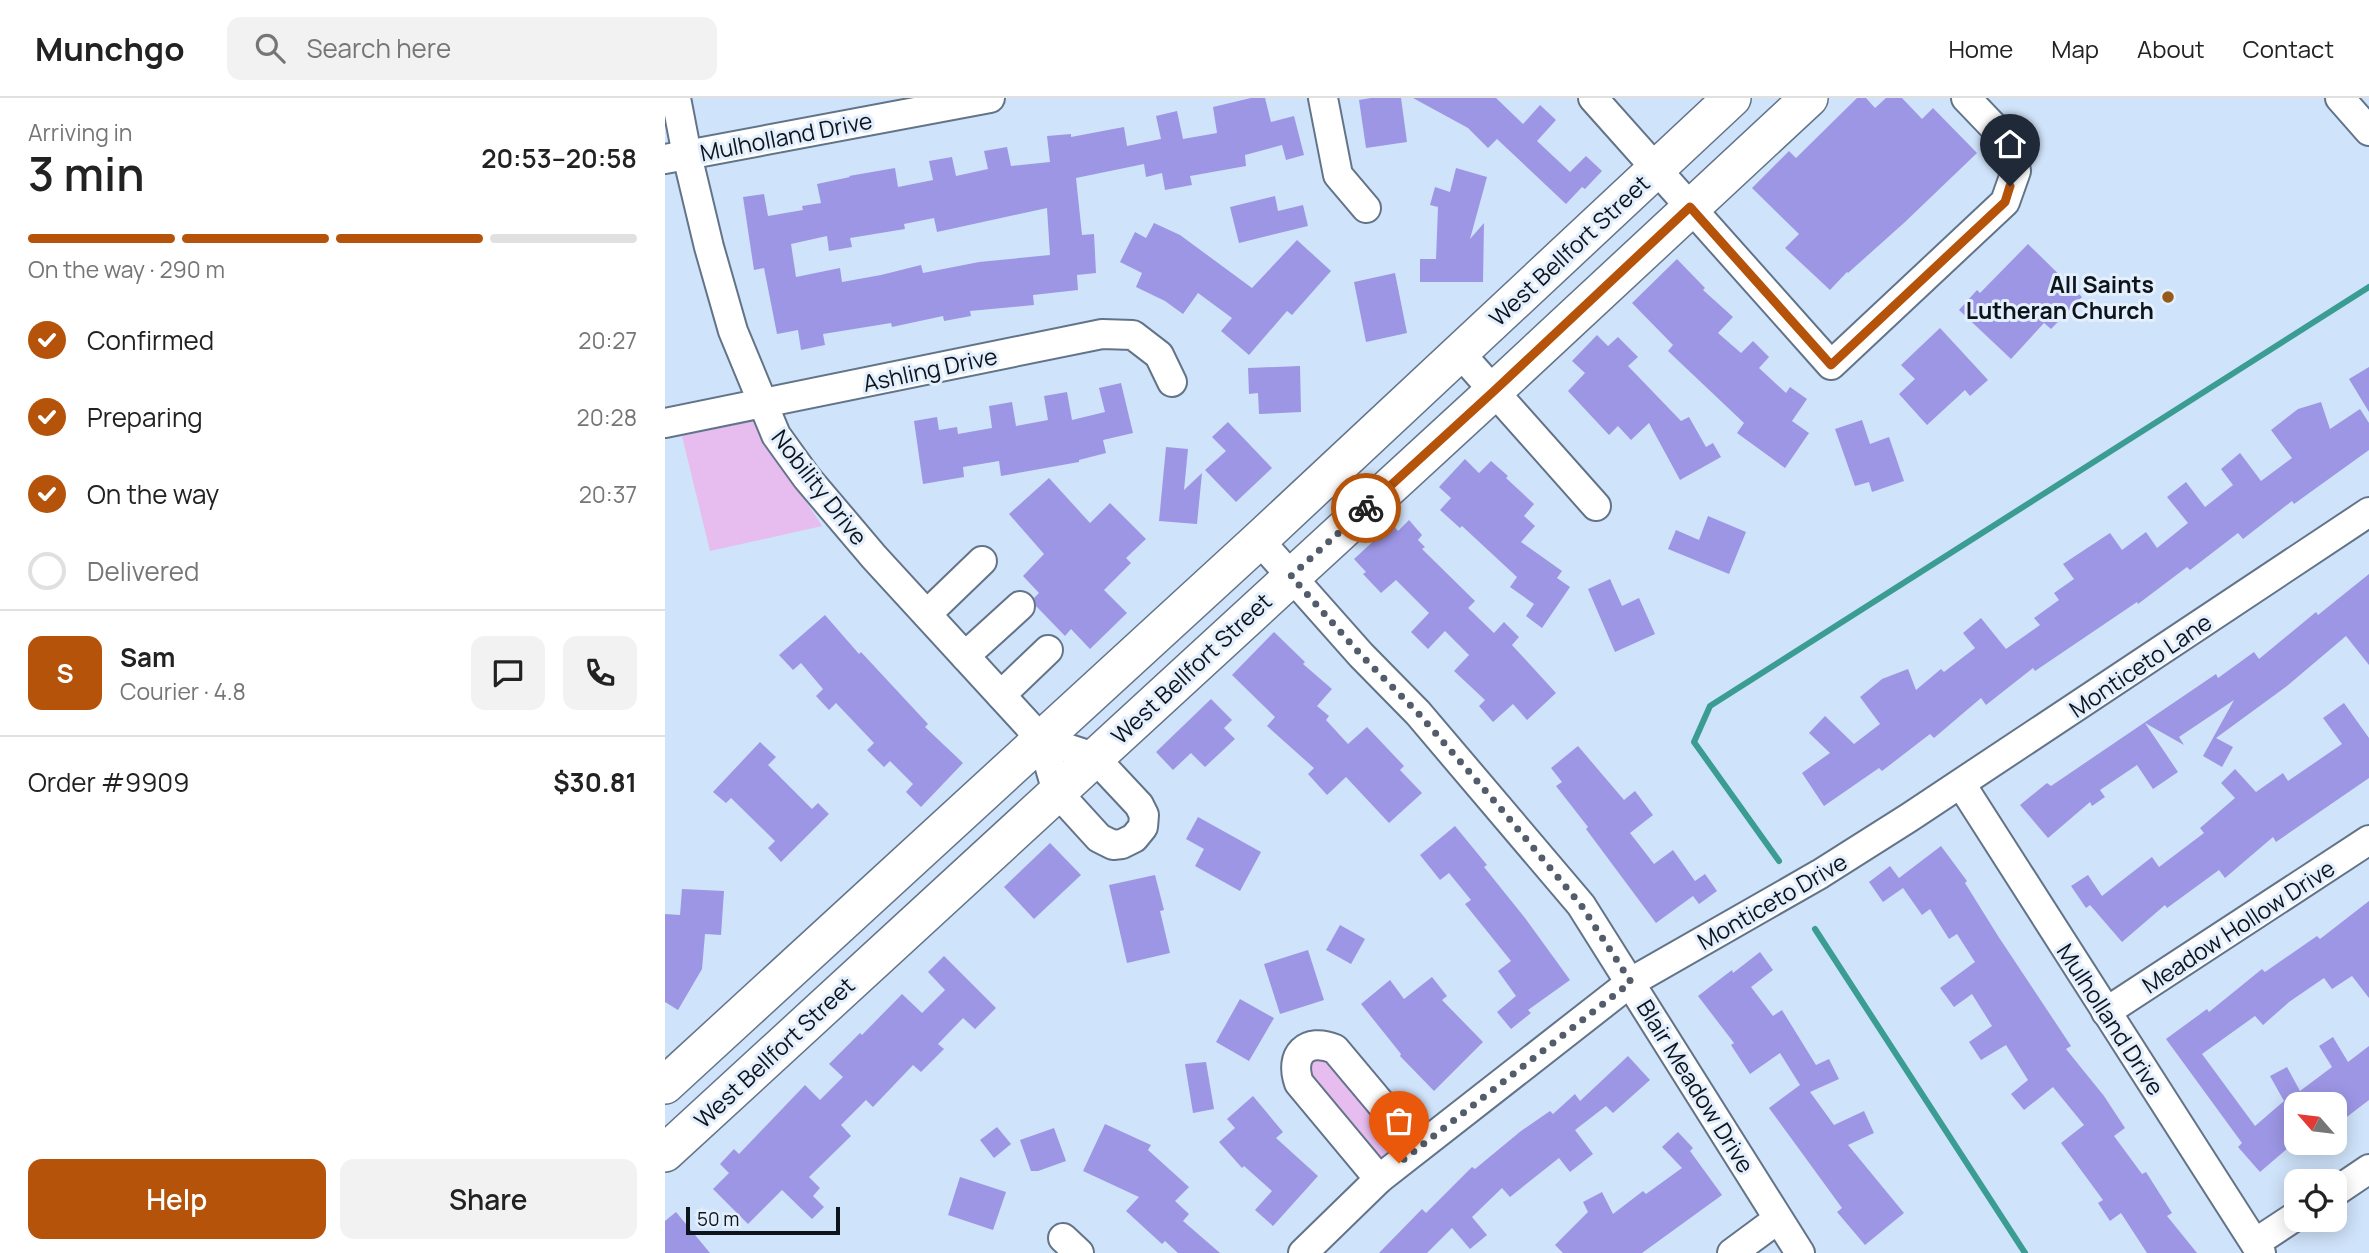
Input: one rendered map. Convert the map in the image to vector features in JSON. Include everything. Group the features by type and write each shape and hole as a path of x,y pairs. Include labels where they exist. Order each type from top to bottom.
{"main road":[{"name":"West Bellfort Street","path":"677,1074 1259,540 1732,98"},
{"name":"West Bellfort Street","path":"665,1153 1809,98"},
{"path":"677,1074 724,1097"}],"street":[{"name":"Nobility Drive","path":"676,98 676,157 709,247 733,331 776,435 807,478 1042,740 1057,792 1099,838 1113,845 1122,845 1134,838 1143,827 1144,815 1139,805 1094,757 1042,740"},
{"name":"Mulholland Drive","path":"676,157 990,98"},
{"path":"1324,98 1338,175 1367,208"},
{"path":"1593,98 1831,365 2005,202 2015,171 2012,146 1966,98"},
{"path":"2340,98 2369,131"},
{"name":"Ashling Drive","path":"665,423 1102,334 1133,335 1159,355 1172,383"},
{"path":"1460,353 1597,506"},
{"name":"Monticeto Lane","path":"1910,817 2369,512"},
{"name":"Blair Meadow Drive","path":"1259,540 1361,655 1418,713 1581,905 1800,1253"},
{"path":"927,614 982,561"},
{"path":"965,656 1020,606"},
{"path":"1001,695 1048,650"},
{"name":"Mulholland Drive","path":"1961,784 2258,1248"},
{"name":"Monticeto Drive","path":"1631,982 1820,874 1910,817"},
{"name":"Meadow Hollow Drive","path":"2106,1012 2369,840"},
{"path":"1303,1253 1379,1179 1631,982"},
{"path":"1379,1179 1299,1083 1294,1071 1298,1057 1305,1048 1315,1044 1335,1049 1418,1148"},
{"path":"2347,1184 2369,1169"},
{"path":"1732,1253 1778,1219"},
{"path":"2258,1248 2284,1226"}],"shaded area":[{"path":"754,421 822,526 710,551 682,436"},
{"path":"1315,1045 1416,1147 1379,1175 1300,1082"}],"building":[{"path":"1251,98 1265,98 1271,122 1294,116 1304,155 1286,160 1282,145 1245,155 1246,166 1190,176 1192,185 1165,190 1162,173 1146,177 1144,164 1076,178 1082,235 1094,234 1096,273 1077,275 1078,290 1033,295 1034,305 970,311 971,316 944,321 943,316 892,327 891,323 823,334 825,345 801,350 798,330 777,334 764,268 754,270 743,197 764,194 768,216 803,210 802,206 821,203 817,184 849,176 895,168 898,187 933,180 929,161 952,157 956,176 988,169 984,151 1007,147 1011,166 1050,162 1047,136 1071,134 1071,137 1124,127 1127,146 1161,139 1156,116 1177,111 1183,139 1217,133 1213,107","holes":["1047,208 1050,255 979,262 923,273 921,265 842,282 840,268 796,277 791,244 827,236 829,251 852,247 850,238 905,229 904,224 934,218 937,232"]},
{"path":"1401,98 1407,142 1366,148 1359,100"},
{"path":"1413,98 1496,98 1523,124 1540,105 1556,120 1537,141 1570,172 1586,156 1602,171 1566,204 1497,139 1488,148 1468,128"},
{"path":"1857,98 1866,98 1875,108 1886,98 1902,98 1922,119 1933,108 1977,153 1830,290 1785,248 1799,234 1752,188 1789,151 1796,158"},
{"path":"1456,168 1487,177 1470,239 1484,223 1483,282 1420,282 1420,259 1436,259 1438,207 1430,205 1435,187 1450,192"},
{"path":"1275,196 1278,211 1303,205 1308,226 1239,243 1230,207"},
{"path":"1154,223 1180,235 1252,288 1297,240 1331,271 1292,315 1287,311 1249,355 1221,331 1232,318 1198,293 1183,314 1165,301 1136,287 1142,273 1120,262 1135,232 1146,238"},
{"path":"2028,244 2082,297 2051,329 2044,323 2011,359 1959,310 1977,290 1980,293"},
{"path":"1677,259 1705,288 1703,290 1733,317 1718,333 1741,353 1753,341 1769,357 1759,368 1786,393 1790,387 1807,399 1792,421 1809,433 1785,468 1737,433 1744,423 1668,351 1673,345 1632,303"},
{"path":"1395,273 1407,333 1366,342 1354,282"},
{"path":"1940,328 1988,380 1970,396 1965,390 1927,425 1899,394 1915,379 1901,365"},
{"path":"1597,335 1608,346 1618,337 1638,357 1628,366 1681,421 1689,417 1706,447 1713,443 1721,457 1680,480 1649,423 1631,440 1618,426 1609,435 1568,391 1585,373 1572,361"},
{"path":"1300,366 1301,412 1259,414 1258,393 1249,394 1248,368"},
{"path":"2369,367 2369,412 2349,379"},
{"path":"1121,383 1133,433 1103,440 1106,453 1079,462 1001,476 999,461 963,467 964,477 923,484 914,421 937,417 939,430 957,427 958,434 992,428 989,406 1012,402 1016,426 1048,420 1044,396 1067,392 1072,420 1105,412 1099,388"},
{"path":"2321,402 2330,429 2360,409 2369,423 2369,450 2294,504 2292,501 2243,539 2238,533 2190,570 2187,567 2138,604 2137,602 2035,671 2033,668 1986,705 1981,698 1934,738 1930,734 1882,771 1879,768 1824,806 1802,773 1830,753 1809,733 1825,716 1854,744 1880,724 1860,697 1882,679 1908,669 1916,690 1941,669 1944,672 1975,648 1963,633 1981,618 2006,649 2040,625 2034,618 2059,600 2054,593 2074,579 2063,564 2110,533 2122,550 2146,532 2157,548 2188,523 2167,497 2186,482 2205,507 2233,485 2221,469 2240,453 2261,481 2292,458 2271,430 2298,409"},
{"path":"1862,420 1870,444 1889,437 1904,481 1872,492 1869,482 1855,486 1835,429"},
{"path":"1228,422 1272,468 1236,502 1205,470 1226,451 1212,437"},
{"path":"1166,447 1188,449 1184,490 1202,473 1197,524 1159,521"},
{"path":"1465,459 1479,473 1491,461 1534,504 1524,516 1535,526 1521,542 1562,571 1557,578 1570,587 1542,628 1526,616 1534,604 1510,587 1517,577 1462,526 1460,528 1440,510 1451,498 1439,487"},
{"path":"1049,478 1090,523 1110,503 1146,539 1126,558 1131,563 1104,590 1127,613 1090,649 1071,629 1065,636 1036,606 1034,598 1039,593 1023,576 1044,554 1009,514"},
{"path":"1708,516 1746,532 1729,574 1668,549 1676,530 1699,540"},
{"path":"1409,520 1422,535 1418,540 1425,547 1422,549 1475,601 1468,608 1494,633 1504,622 1519,637 1512,645 1556,693 1527,720 1513,704 1493,722 1479,706 1485,700 1454,671 1469,655 1445,631 1428,649 1411,632 1429,613 1396,580 1381,593 1363,574 1366,572 1354,559 1392,524 1398,531"},
{"path":"2369,574 2369,665 2346,636 2287,686 2216,738 2233,747 2222,767 2203,756 2234,700 2179,737 2184,745 2145,723 2178,772 2153,789 2137,765 2100,790 2105,797 2092,806 2090,802 2048,838 2020,805 2047,783 2051,786 2216,674 2218,678 2254,652 2259,659 2316,612 2318,615"},
{"path":"1610,579 1622,606 1639,598 1655,634 1615,652 1588,589"},
{"path":"825,615 928,724 925,727 963,763 921,807 906,792 913,784 890,761 884,767 867,750 874,743 836,703 829,710 816,696 823,689 801,663 793,670 779,655"},
{"path":"1274,632 1305,662 1303,664 1332,689 1317,706 1329,716 1326,720 1348,744 1367,727 1404,766 1400,770 1422,793 1389,823 1346,777 1327,795 1308,774 1314,768 1267,726 1275,717 1232,675"},
{"path":"1211,699 1232,720 1224,728 1235,739 1205,767 1191,753 1173,770 1156,752"},
{"path":"2344,703 2369,738 2369,778 2276,842 2273,837 2225,878 2219,870 2167,908 2165,905 2122,942 2090,905 2086,908 2071,886 2088,875 2102,896 2152,857 2159,867 2204,833 2200,828 2235,798 2221,783 2235,769 2256,792 2283,773 2288,781 2342,744 2323,718"},
{"path":"760,742 776,757 768,765 812,809 818,803 829,814 781,862 768,848 775,841 731,798 726,803 713,792"},
{"path":"1578,746 1624,800 1635,791 1653,815 1630,833 1654,864 1673,850 1695,881 1705,874 1717,891 1699,904 1693,896 1656,923 1556,786 1562,782 1551,768"},
{"path":"1198,817 1261,852 1240,891 1195,866 1204,849 1186,839"},
{"path":"1455,826 1487,865 1484,867 1570,980 1528,1010 1531,1013 1511,1029 1497,1012 1516,996 1498,971 1511,961 1465,904 1471,900 1449,873 1440,880 1420,855"},
{"path":"1050,843 1081,875 1034,919 1004,887"},
{"path":"1941,846 1967,881 1965,883 1998,936 2071,1046 2066,1049 2104,1096 2125,1128 2114,1136 2142,1174 2146,1172 2172,1213 2167,1216 2197,1253 2147,1253 2121,1213 2110,1221 2098,1203 2103,1200 2061,1143 2084,1125 2053,1087 2024,1110 2011,1094 2028,1080 2006,1045 1981,1060 1969,1042 1992,1026 1972,994 1954,1007 1940,988 1975,962 1957,934 1949,939 1930,909 1922,915 1903,888 1883,902 1869,882 1890,866 1899,878"},
{"path":"1155,875 1164,910 1160,911 1170,953 1127,963 1109,885"},
{"path":"682,889 724,891 721,935 705,934 702,969 678,1010 665,1002 665,914 680,915"},
{"path":"2369,901 2369,998 2352,976 2332,989 2324,978 2289,1002 2263,1025 2255,1016 2202,1054 2255,1126 2284,1101 2284,1151 2260,1172 2238,1147 2242,1143 2166,1039 2207,1009 2209,1012 2262,969 2265,972 2317,936 2320,939"},
{"path":"1340,925 1365,939 1351,964 1326,950"},
{"path":"1308,950 1324,1000 1280,1014 1264,964"},
{"path":"1760,952 1773,970 1751,987 1773,1016 1782,1010 1816,1065 1829,1059 1839,1079 1810,1092 1834,1125 1864,1111 1874,1133 1848,1145 1904,1213 1865,1245 1837,1212 1842,1208 1769,1108 1800,1085 1780,1053 1750,1074 1731,1045 1734,1043 1698,996"},
{"path":"944,956 996,1008 975,1029 963,1018 938,1044 944,1049 921,1072 913,1065 873,1107 866,1100 841,1125 851,1136 809,1177 820,1188 813,1196 824,1207 812,1219 782,1190 748,1224 713,1189 729,1173 720,1164 734,1149 739,1154 805,1085 820,1100 843,1077 829,1064 902,994 922,1013 945,990 928,972"},
{"path":"1432,977 1447,996 1442,1000 1483,1042 1434,1091 1400,1056 1361,1004 1390,980 1404,999"},
{"path":"1240,999 1274,1018 1249,1061 1216,1042"},
{"path":"2333,1037 2348,1062 2369,1046 2369,1100 2347,1117 2347,1092 2284,1092 2284,1101 2270,1076 2287,1067 2300,1091 2332,1067 2319,1046"},
{"path":"1628,1056 1650,1080 1613,1113 1606,1106 1575,1130 1593,1154 1570,1172 1559,1158 1510,1197 1502,1188 1472,1217 1487,1235 1470,1249 1452,1228 1427,1253 1379,1253 1422,1209 1426,1213 1472,1167 1475,1169 1550,1111 1553,1114 1575,1094 1580,1101"},
{"path":"1206,1062 1214,1109 1193,1113 1185,1064"},
{"path":"1253,1096 1283,1132 1276,1138 1318,1176 1273,1226 1255,1210 1272,1191 1244,1166 1242,1168 1219,1142 1235,1128 1227,1119"},
{"path":"1105,1124 1151,1145 1148,1150 1189,1187 1175,1201 1189,1214 1183,1221 1220,1253 1178,1253 1165,1241 1162,1244 1126,1211 1139,1197 1083,1171"},
{"path":"997,1127 1011,1144 994,1158 980,1140"},
{"path":"1054,1128 1066,1161 1031,1171 1020,1140"},
{"path":"1678,1132 1693,1148 1690,1151 1722,1195 1642,1253 1563,1253 1555,1245 1588,1212 1583,1202 1602,1192 1613,1214 1643,1191 1646,1194 1682,1168 1662,1147"},
{"path":"960,1177 1006,1192 993,1230 948,1215"},
{"path":"676,1212 710,1253 665,1253 665,1221"}],"waterway":[{"path":"1779,861 1694,742 1710,706 2369,287"},
{"path":"1815,929 2025,1253"}],"way so far":[{"path":"1366,508 1291,576 1361,655 1418,713 1497,804 1581,905 1631,982 1399,1163"}],"place":[{"name":"All Saints Lutheran Church","path":"2168,297"}],"route":[{"path":"1366,508 1690,207 1831,365 2005,202 2010,186"}]}
